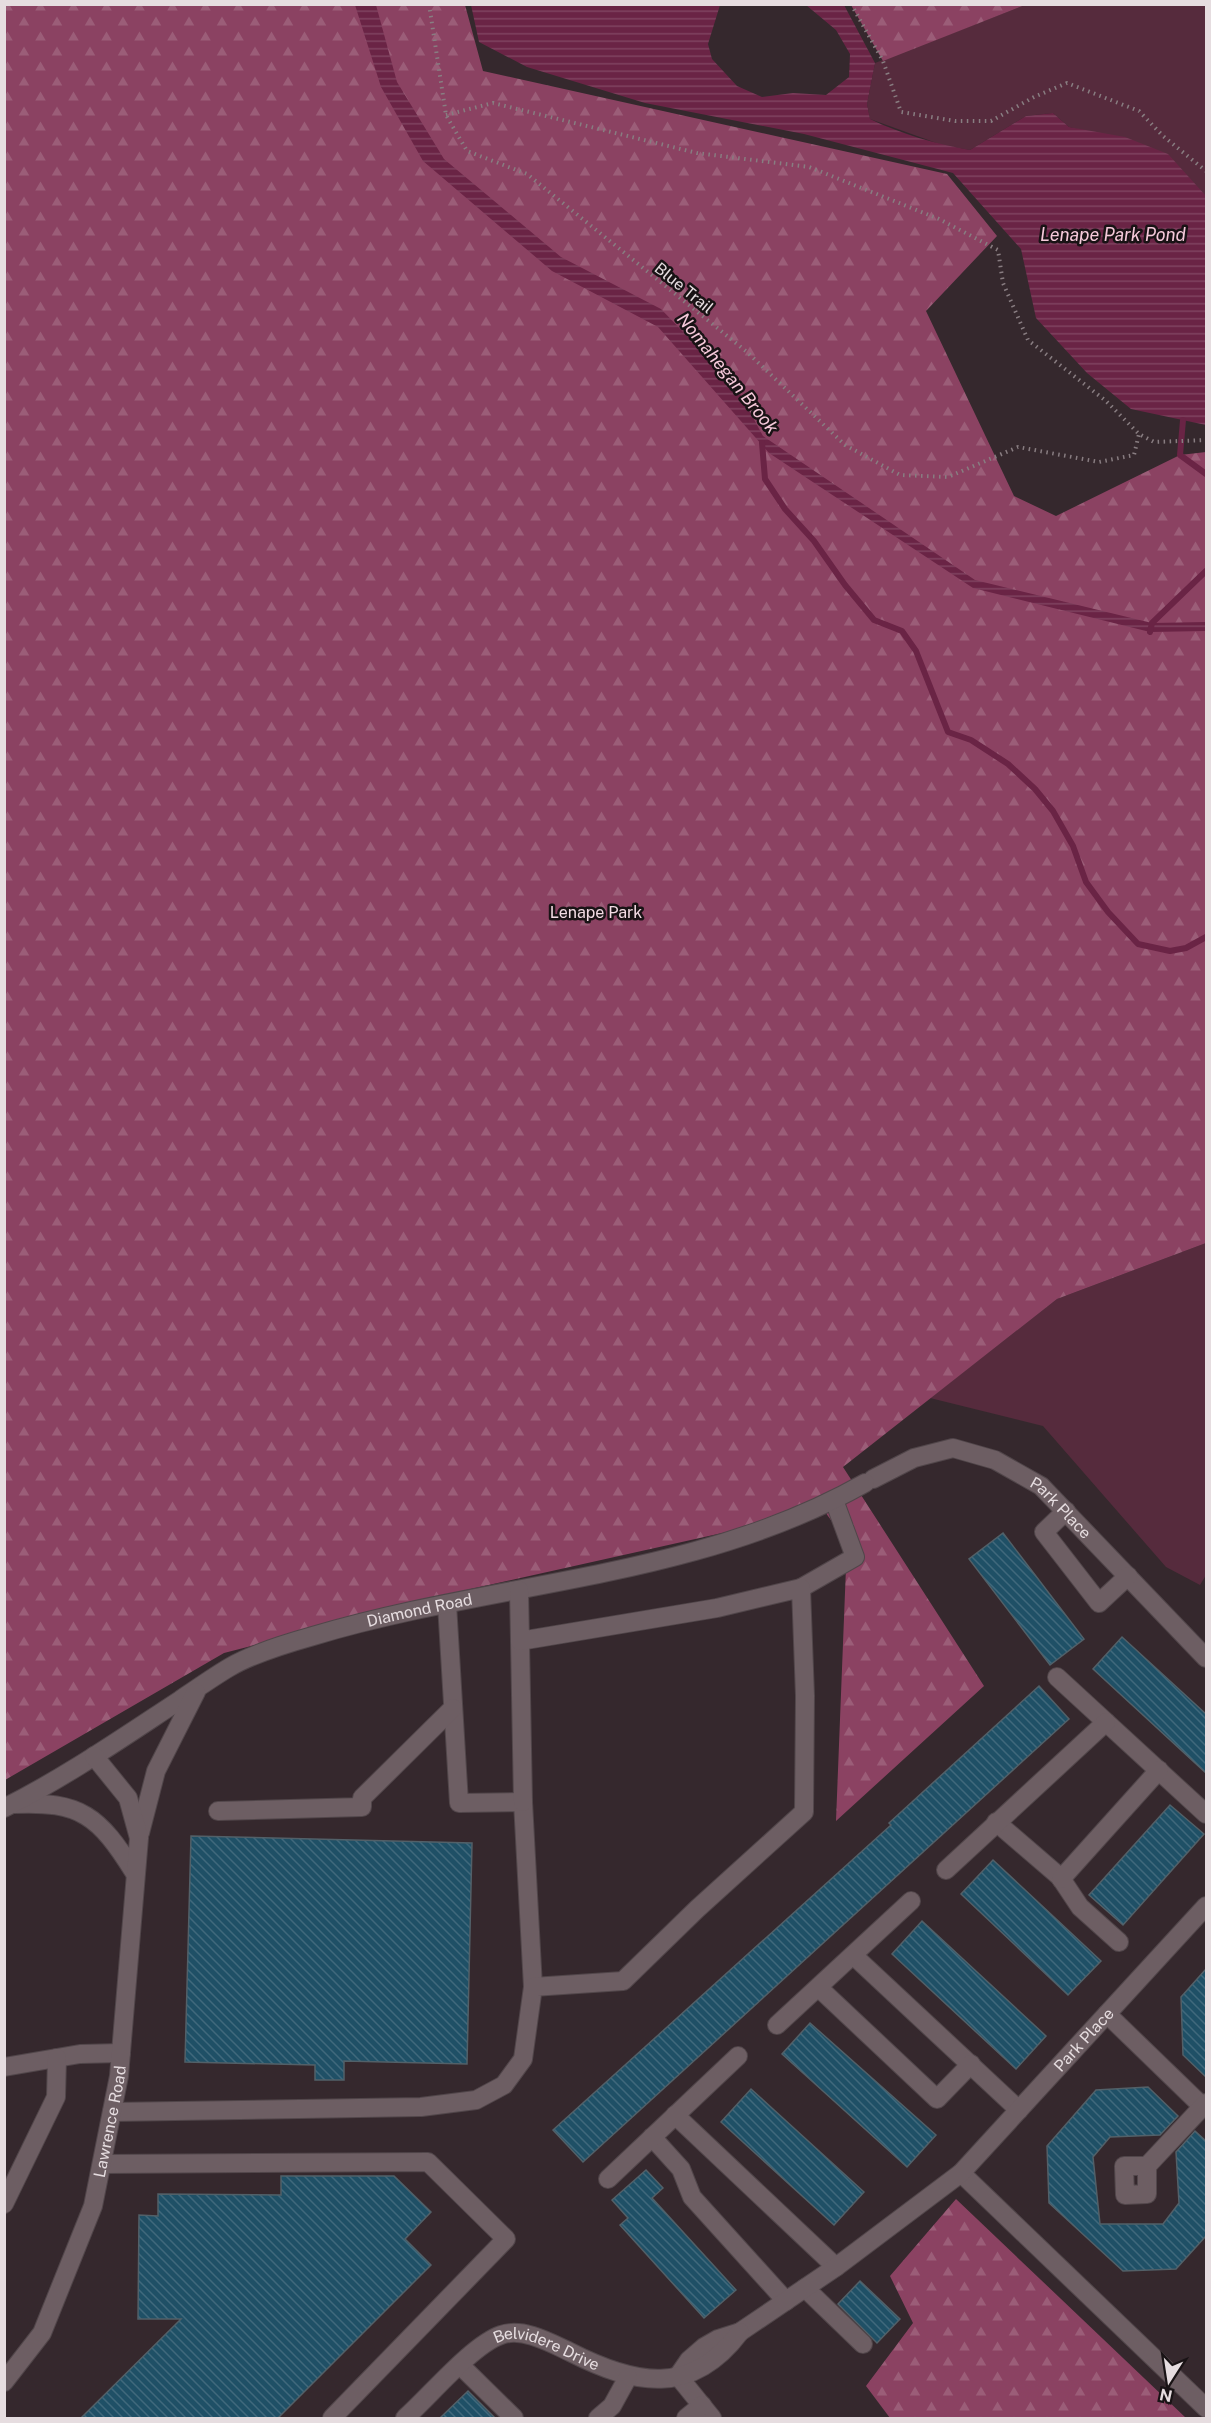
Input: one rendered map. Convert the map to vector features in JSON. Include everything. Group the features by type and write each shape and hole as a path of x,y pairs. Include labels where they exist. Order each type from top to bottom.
{"street":[{"name":"Park Place","path":"869,1481 914,1458 953,1448 995,1460 1041,1486 1206,1658"},
{"name":"Diamond Road","path":"8,1806 94,1756 232,1666 312,1636 447,1604 610,1572 711,1546 794,1518 869,1481"},
{"path":"520,1641 717,1608 801,1588 855,1557 834,1500"},
{"path":"1066,1511 1044,1532 1099,1603 1128,1576"},
{"path":"533,1987 623,1981 697,1909 804,1812 805,1696 801,1588"},
{"path":"112,2112 422,2107 476,2100 504,2085 523,2059 531,2022 533,1987 523,1802 519,1590"},
{"path":"447,1604 459,1803 523,1802"},
{"path":"1057,1677 1206,1814"},
{"name":"Lawrence Road","path":"4,2382 42,2333 93,2206 121,2054 134,1872 139,1838 156,1771 198,1689"},
{"path":"218,1811 362,1807 362,1798 453,1708"},
{"path":"946,1870 1106,1722"},
{"name":"Lawrence Road","path":"94,1756 128,1798 139,1838"},
{"path":"1061,1879 1159,1770"},
{"path":"8,1806 41,1803 82,1813 100,1824 114,1840 134,1872"},
{"path":"996,1822 1061,1879 1080,1907 1119,1942"},
{"path":"777,2025 911,1901"},
{"name":"Park Place","path":"740,2332 836,2267 961,2173 1206,1906"},
{"path":"854,1956 1019,2110"},
{"path":"819,1988 937,2099 971,2064"},
{"path":"1107,2014 1204,2105 1147,2166"},
{"path":"4,2067 80,2054 121,2054"},
{"path":"608,2179 738,2055"},
{"path":"4,2204 56,2097 57,2058"},
{"path":"675,2115 836,2267"},
{"path":"652,2137 681,2169 692,2197 786,2301"},
{"path":"102,2164 428,2162 506,2239 332,2418"},
{"path":"961,2173 1206,2408"},
{"path":"805,2288 863,2344"},
{"name":"Belvidere Drive","path":"405,2418 482,2346 502,2334 527,2335 548,2341 601,2368 628,2377 660,2379 697,2370 721,2353 740,2332"},
{"path":"461,2366 514,2418"},
{"path":"678,2376 707,2411 687,2418"},
{"path":"598,2418 612,2406 628,2377"}],"path":[{"name":"Blue Trail","path":"429,4 446,115 467,151 527,174 747,352 845,446 900,475 948,477 1018,447 1099,462 1134,455 1139,434"},
{"path":"851,4 883,61 902,112 955,121 991,121 1034,97 1067,83 1139,111 1163,136 1206,171"},
{"path":"446,115 493,102 697,153 809,167 939,219 998,249 1003,284 1028,340 1106,401 1139,434 1154,442 1206,440"}],"shaded area":[{"path":"1025,5 1206,5 1206,196 1086,131 1069,127 1053,113 1026,116 970,150 942,145 870,119 867,104 875,63"},
{"path":"1206,1243 1206,1575 1200,1585 1166,1567 1043,1426 930,1398 1057,1299"}],"green space":[{"name":"Lenape Park","path":"5,5 465,5 483,71 947,174 997,236 926,311 1014,496 1056,516 1180,455 1206,452 1206,1243 1057,1299 843,1467 984,1686 836,1821 847,1542 817,1501 767,1523 466,1590 224,1653 5,1780"},
{"path":"851,5 1025,5 883,61"},
{"path":"956,2199 1186,2418 890,2418 866,2386 913,2323 890,2276"}],"water":[{"path":"355,5 376,5 397,82 444,159 561,257 661,309 737,388 763,436 975,580 1152,623 1206,622 1206,631 1150,632 973,588 769,453 658,327 552,271 423,161 381,87"},
{"name":"Lenape Park Pond","path":"471,5 720,5 708,44 712,59 737,86 762,97 793,93 826,95 849,77 850,54 836,30 806,5 844,5 875,63 867,104 870,119 919,138 970,150 1026,116 1053,113 1069,127 1125,137 1168,154 1206,196 1206,425 1131,409 1087,373 1036,318 1021,249 953,173 804,134 645,103 527,67 479,42"}],"building":[{"path":"1003,1533 1084,1639 1050,1665 969,1559"},
{"path":"1122,1637 1206,1714 1206,1773 1093,1669"},
{"path":"1039,1686 1069,1719 583,2162 553,2130 891,1825 889,1823"},
{"path":"1170,1805 1204,1834 1123,1925 1089,1895"},
{"path":"191,1836 472,1843 467,2064 344,2061 344,2080 315,2080 315,2065 185,2062"},
{"path":"993,1860 1101,1961 1068,1995 961,1894"},
{"path":"922,1921 1046,2036 1016,2069 892,1954"},
{"path":"1206,1969 1206,2077 1183,2055 1181,1997"},
{"path":"810,2023 936,2135 907,2167 782,2054"},
{"path":"1148,2087 1178,2116 1160,2135 1110,2137 1093,2157 1100,2224 1163,2224 1179,2203 1176,2152 1195,2131 1206,2141 1206,2236 1176,2269 1123,2271 1049,2203 1047,2146 1096,2090"},
{"path":"751,2089 864,2192 834,2225 721,2122"},
{"path":"646,2170 663,2188 652,2198 736,2290 704,2318 620,2225 628,2218 612,2200"},
{"path":"281,2176 394,2176 431,2212 405,2239 431,2265 278,2418 81,2418 181,2319 138,2319 139,2215 158,2216 158,2194 281,2195"},
{"path":"860,2281 900,2319 877,2343 838,2304"},
{"path":"468,2391 495,2418 440,2418"}],"waterway":[{"path":"1183,420 1180,455 1206,474"},
{"name":"Nomahegan Brook","path":"762,443 765,479 785,509 814,541 845,585 874,620 902,631 916,651 948,732 971,740 1008,764 1035,789 1053,811 1073,846 1086,882 1108,912 1138,944 1170,951 1186,948 1206,937"},
{"path":"1150,632 1152,623 1206,571"}]}
